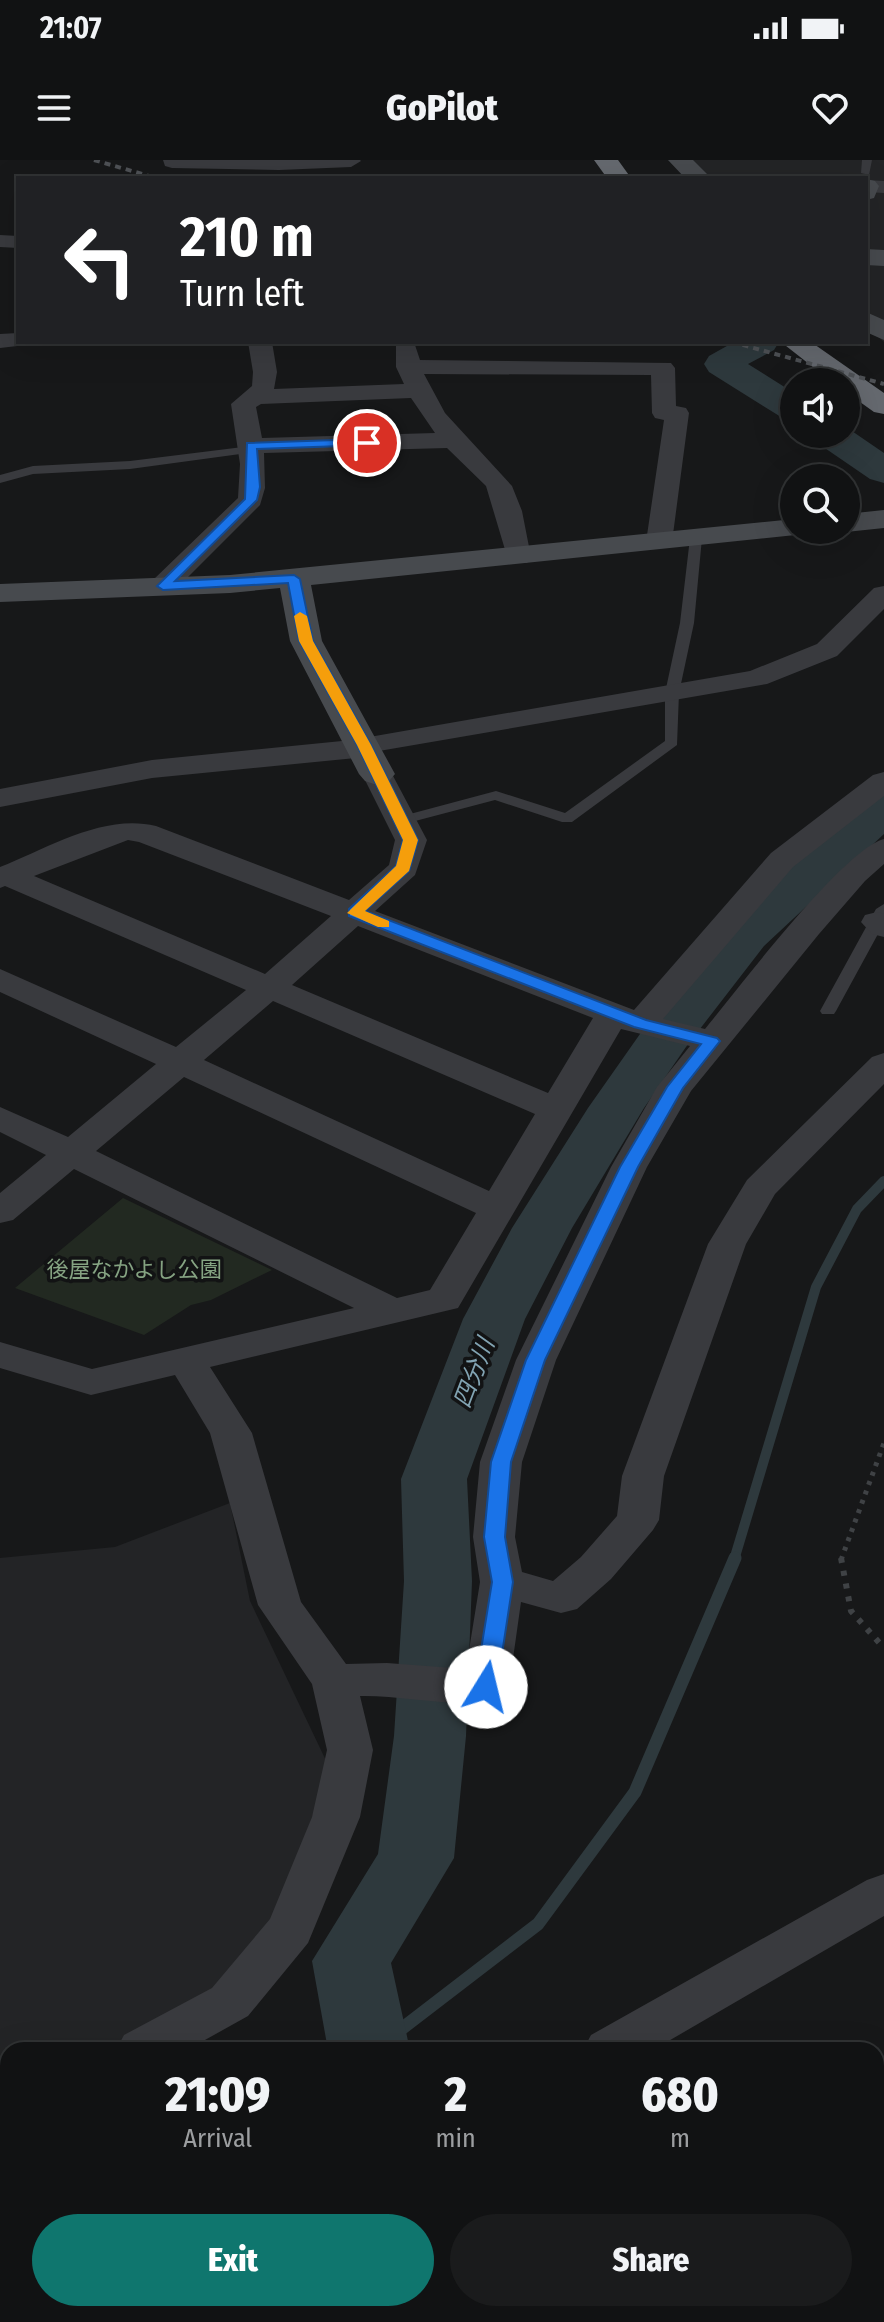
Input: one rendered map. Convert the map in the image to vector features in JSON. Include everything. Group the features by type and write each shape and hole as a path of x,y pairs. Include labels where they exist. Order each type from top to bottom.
{"highway":[{"path":"797,344 884,406"},
{"path":"827,344 884,385"}],"street":[{"path":"173,160 279,164 352,160"},
{"path":"680,160 697,176"},
{"path":"260,344 265,388 260,397"},
{"path":"518,557 509,510 498,484 454,440 417,391 406,354 663,368 664,413 677,413 659,542"},
{"path":"163,586 251,500 251,448 243,404 260,397 417,391"},
{"path":"251,448 454,440"},
{"path":"860,522 884,519"},
{"path":"0,593 294,579 780,529"},
{"path":"0,1212 181,1063 404,868 411,840 369,755 306,641 294,579"},
{"path":"0,798 152,769 369,755 757,678 827,650 884,594"},
{"path":"0,1355 91,1382 444,1299 556,1110 782,860 884,781"},
{"path":"3,877 111,834 137,832 635,1021 705,1040"},
{"path":"334,1681 387,1679 486,1687 502,1582 494,1537 501,1462 536,1360 629,1167 705,1040 854,874 884,848"},
{"path":"3,877 556,1110"},
{"path":"0,979 497,1208"},
{"path":"502,1582 561,1598 596,1568 638,1520 643,1476 727,1244 760,1188 884,1064"},
{"path":"0,1118 392,1311"},
{"path":"157,2042 230,2002 291,1929 336,1817 350,1750 334,1681 280,1605 231,1433 186,1360"},
{"path":"623,2042 884,1893"}],"lane":[{"path":"0,479 33,470 145,464 251,448"},
{"path":"400,821 496,795 567,819 672,742 672,693 687,623 696,538"},
{"path":"828,1011 882,919"}],"path":[{"path":"884,1443 841,1559 851,1611 884,1648"}],"shaded area":[{"path":"668,160 884,160 884,342 868,328 868,176 688,176"},
{"path":"230,1503 250,1601 330,1769 273,1922 243,1971 120,2042 0,2042 0,1558 115,1547"}],"green space":[{"name":"後屋なかよし公園","path":"123,1198 272,1270 211,1300 191,1305 144,1335 15,1288"}],"waterway":[{"name":"四分川","path":"757,344 722,364 780,400"},
{"name":"四分川","path":"850,448 884,471"},
{"name":"四分川","path":"367,2042 351,1961 416,1858 430,1736 438,1581 434,1479 494,1319 542,1228 616,1108 666,1036 746,935 884,808"},
{"path":"734,1560 816,1287 857,1209 884,1181"},
{"path":"384,2042 538,1924 635,1792 735,1558"}],"railway":[{"path":"94,160 149,176"},
{"path":"739,344 884,384"}],"slow traffic":[{"path":"300,616 306,641 364,745 411,840 404,868 355,913 384,924"}],"route":[{"path":"367,443 251,446 251,500 163,586 294,579 306,641 364,745 411,840 404,868 355,913 640,1024 711,1041 675,1087 629,1167 536,1360 501,1462 494,1537 502,1582 486,1687"}]}
